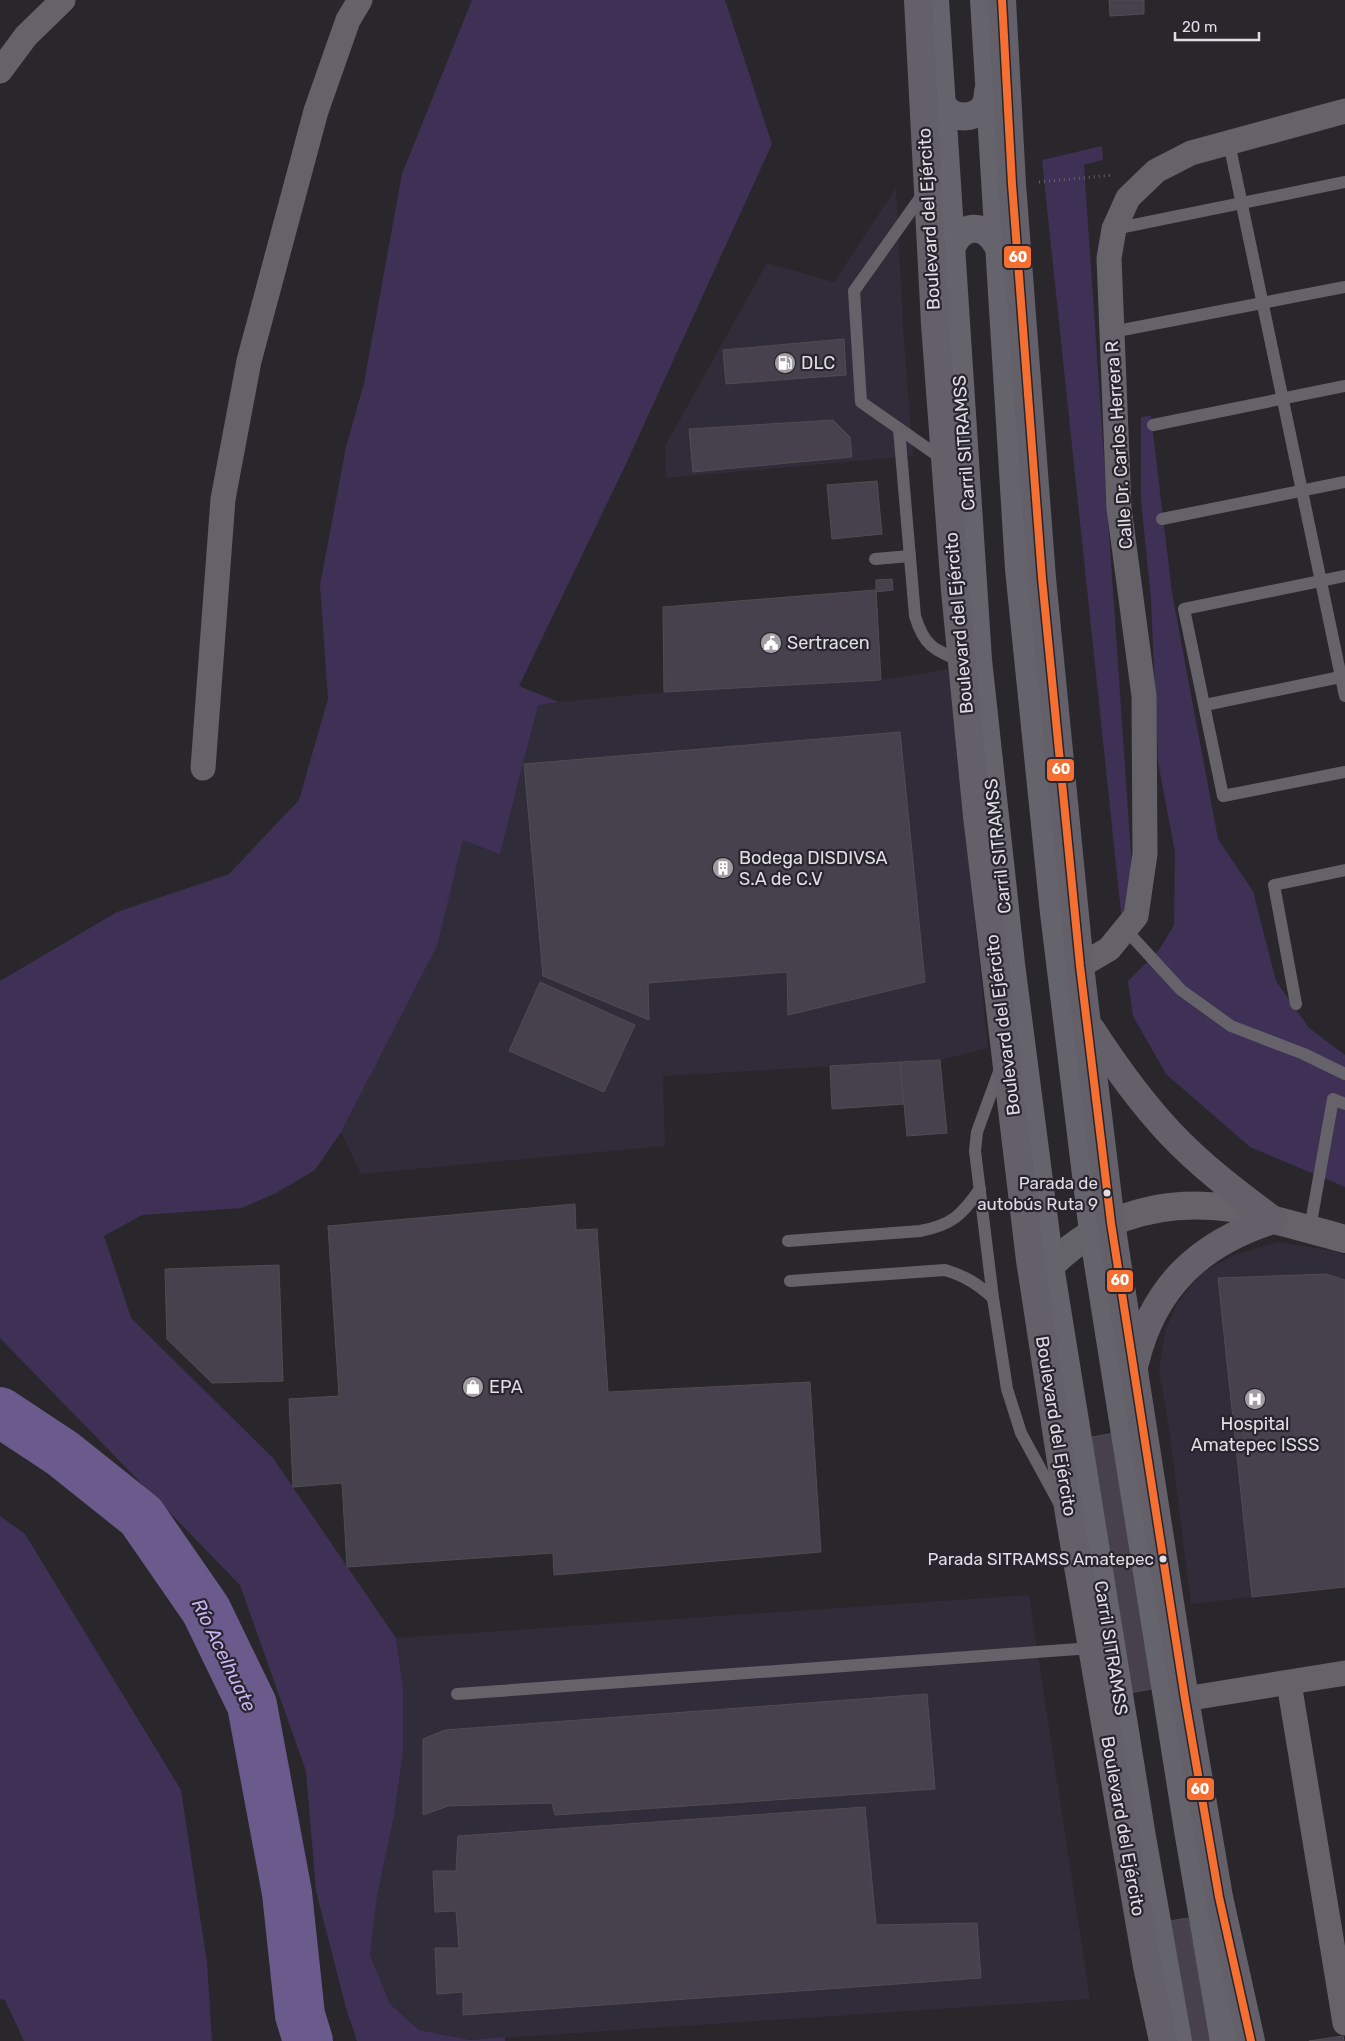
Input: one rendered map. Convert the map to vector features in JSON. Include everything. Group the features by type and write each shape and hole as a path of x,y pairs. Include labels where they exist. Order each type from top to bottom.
{"highway":[{"name":"Boulevard del Ejército","path":"918,0 935,324 961,660 977,816 1006,1052 1042,1274 1070,1520 1147,1966 1163,2041"},
{"path":"1002,0 1012,184 1042,578 1087,1024 1102,1227 1134,1370 1185,1699 1219,1897 1251,2041"},
{"path":"1087,1024 1131,1086 1171,1134 1217,1176 1273,1220"},
{"path":"1134,1370 1140,1343 1150,1318 1164,1294 1181,1274 1201,1255 1223,1240 1248,1228 1273,1220"}],"main road":[{"name":"Carril SITRAMSS","path":"935,0 978,660 1042,1274 1128,1748 1178,2041"},
{"path":"984,0 988,92 1020,568 1054,913 1102,1227 1188,1830 1224,2041"},
{"path":"940,95 944,107 954,115 966,117 978,113 986,104 988,92"},
{"path":"952,249 955,239 963,232 974,228 984,230 993,236 998,246"}],"street":[{"path":"0,71 26,36 63,0"},
{"path":"203,768 224,499 249,361 316,111 348,20 360,0"},
{"name":"Calle Dr. Carlos Herrera R","path":"1080,966 1109,949 1136,916 1146,854 1144,696 1119,508 1109,258 1114,229 1128,198 1156,171 1191,153 1345,111"},
{"path":"1042,1274 1102,1227 1150,1209 1192,1204 1233,1208 1345,1239"},
{"path":"1185,1699 1345,1673"},
{"path":"1289,1683 1345,2024"}],"lane":[{"path":"1228,143 1343,676 1345,696"},
{"path":"1114,229 1345,182"},
{"path":"928,187 854,291 861,402 945,461"},
{"path":"1112,332 1345,287"},
{"path":"1153,425 1345,386"},
{"path":"899,429 915,616 926,643 936,651 961,660"},
{"path":"1162,519 1345,482"},
{"path":"874,559 910,556"},
{"path":"1345,576 1184,609 1223,796 1345,772"},
{"path":"1205,705 1343,676"},
{"path":"1296,1004 1274,885 1345,870"},
{"path":"1125,929 1181,990 1231,1026 1304,1054 1345,1074"},
{"path":"1006,1052 977,1132 975,1151 993,1298 1007,1389 1021,1434 1043,1476 1070,1520"},
{"path":"1310,1228 1333,1099 1345,1104"},
{"path":"788,1242 920,1231 940,1227 968,1206 980,1189"},
{"path":"790,1281 945,1270 964,1276 981,1287 993,1298"},
{"path":"457,1694 1092,1648"}],"path":[{"path":"1012,184 1156,171"}],"shaded area":[{"path":"472,0 725,0 772,144 625,466 519,686 559,702 538,705 500,854 463,840 437,946 341,1132 315,1170 276,1193 242,1208 142,1215 104,1236 131,1318 273,1458 396,1638 403,1687 403,1753 394,1816 377,1896 370,1955 390,2004 419,2030 470,2040 505,2037 505,2041 357,2041 346,2008 316,1891 306,1771 240,1585 0,1338 0,981 117,912 229,874 299,800 328,699 320,585 346,447 364,383 402,174"},
{"path":"1102,146 1103,160 1084,165 1134,899 1122,922 1042,160"},
{"path":"896,188 904,341 913,456 666,478 665,446 767,263 834,282"},
{"path":"1151,416 1172,593 1218,839 1253,891 1276,981 1309,1028 1345,1055 1345,1187 1250,1147 1166,1074 1133,1016 1128,981 1159,950 1174,925 1175,852 1158,762 1151,599 1141,500 1141,417"},
{"path":"949,669 988,1048 940,1060 663,1076 665,1146 361,1174 341,1132 437,946 463,840 500,853 538,704 664,692 881,680"},
{"name":"Hospital Amatepec ISSS","path":"1278,1242 1333,1251 1345,1255 1345,1586 1191,1604 1169,1428 1159,1370 1165,1331 1178,1302 1202,1273 1232,1256"},
{"path":"0,1516 25,1534 181,1790 207,1963 212,2041 24,2041 5,2000 0,1999"},
{"path":"1029,1595 1090,1999 470,2040 419,2030 390,2004 370,1955 377,1896 394,1816 403,1753 403,1687 396,1638"}],"building":[{"path":"1109,0 1144,0 1144,14 1110,16"},
{"name":"DLC","path":"844,339 846,375 726,384 723,350"},
{"path":"833,420 850,437 852,457 693,472 689,429"},
{"path":"877,481 882,534 832,539 827,485"},
{"path":"892,579 893,590 876,592 876,580"},
{"name":"Sertracen","path":"876,590 881,680 664,692 663,607"},
{"name":"Bodega DISDIVSA S.A de C.V","path":"900,732 925,982 788,1015 787,972 648,983 649,1020 543,976 524,764"},
{"path":"540,982 635,1025 604,1092 509,1051"},
{"path":"940,1060 947,1133 907,1136 900,1062"},
{"path":"900,1062 904,1104 832,1109 830,1066"},
{"name":"EPA","path":"575,1204 576,1230 597,1229 608,1392 810,1382 821,1552 554,1575 553,1553 347,1567 342,1483 293,1487 289,1399 339,1396 328,1226"},
{"path":"279,1265 283,1381 212,1383 167,1339 165,1269"},
{"name":"Hospital Amatepec ISSS","path":"1326,1274 1345,1280 1345,1587 1252,1597 1218,1278"},
{"name":"Parada SITRAMSS Amatepec","path":"1115,1433 1156,1688 1130,1693 1092,1437"},
{"path":"927,1694 935,1789 555,1815 552,1803 448,1806 423,1815 423,1739 445,1730"},
{"path":"865,1807 876,1925 977,1923 981,1978 463,2015 463,1992 437,1994 435,1948 459,1948 456,1911 435,1912 433,1871 456,1871 458,1836"},
{"path":"1188,1918 1210,2041 1186,2041 1164,1922"},
{"path":"1343,2036 1344,2041 1309,2041"}],"waterway":[{"name":"Río Acelhuate","path":"0,1412 62,1453 141,1516 206,1610 252,1705 287,1893 300,2015 308,2041"}],"transit line":[{"name":"60","path":"1002,0 1012,184 1042,578 1080,966 1111,1223 1185,1699 1219,1897 1251,2041"}],"place":[{"name":"DLC","path":"785,363"},
{"name":"Sertracen","path":"771,643"},
{"name":"Bodega DISDIVSA S.A de C.V","path":"723,868"},
{"name":"Parada de autobús Ruta 9","path":"1107,1193"},
{"name":"EPA","path":"473,1387"},
{"name":"Hospital Amatepec ISSS","path":"1255,1399"},
{"name":"Parada SITRAMSS Amatepec","path":"1163,1559"}]}
